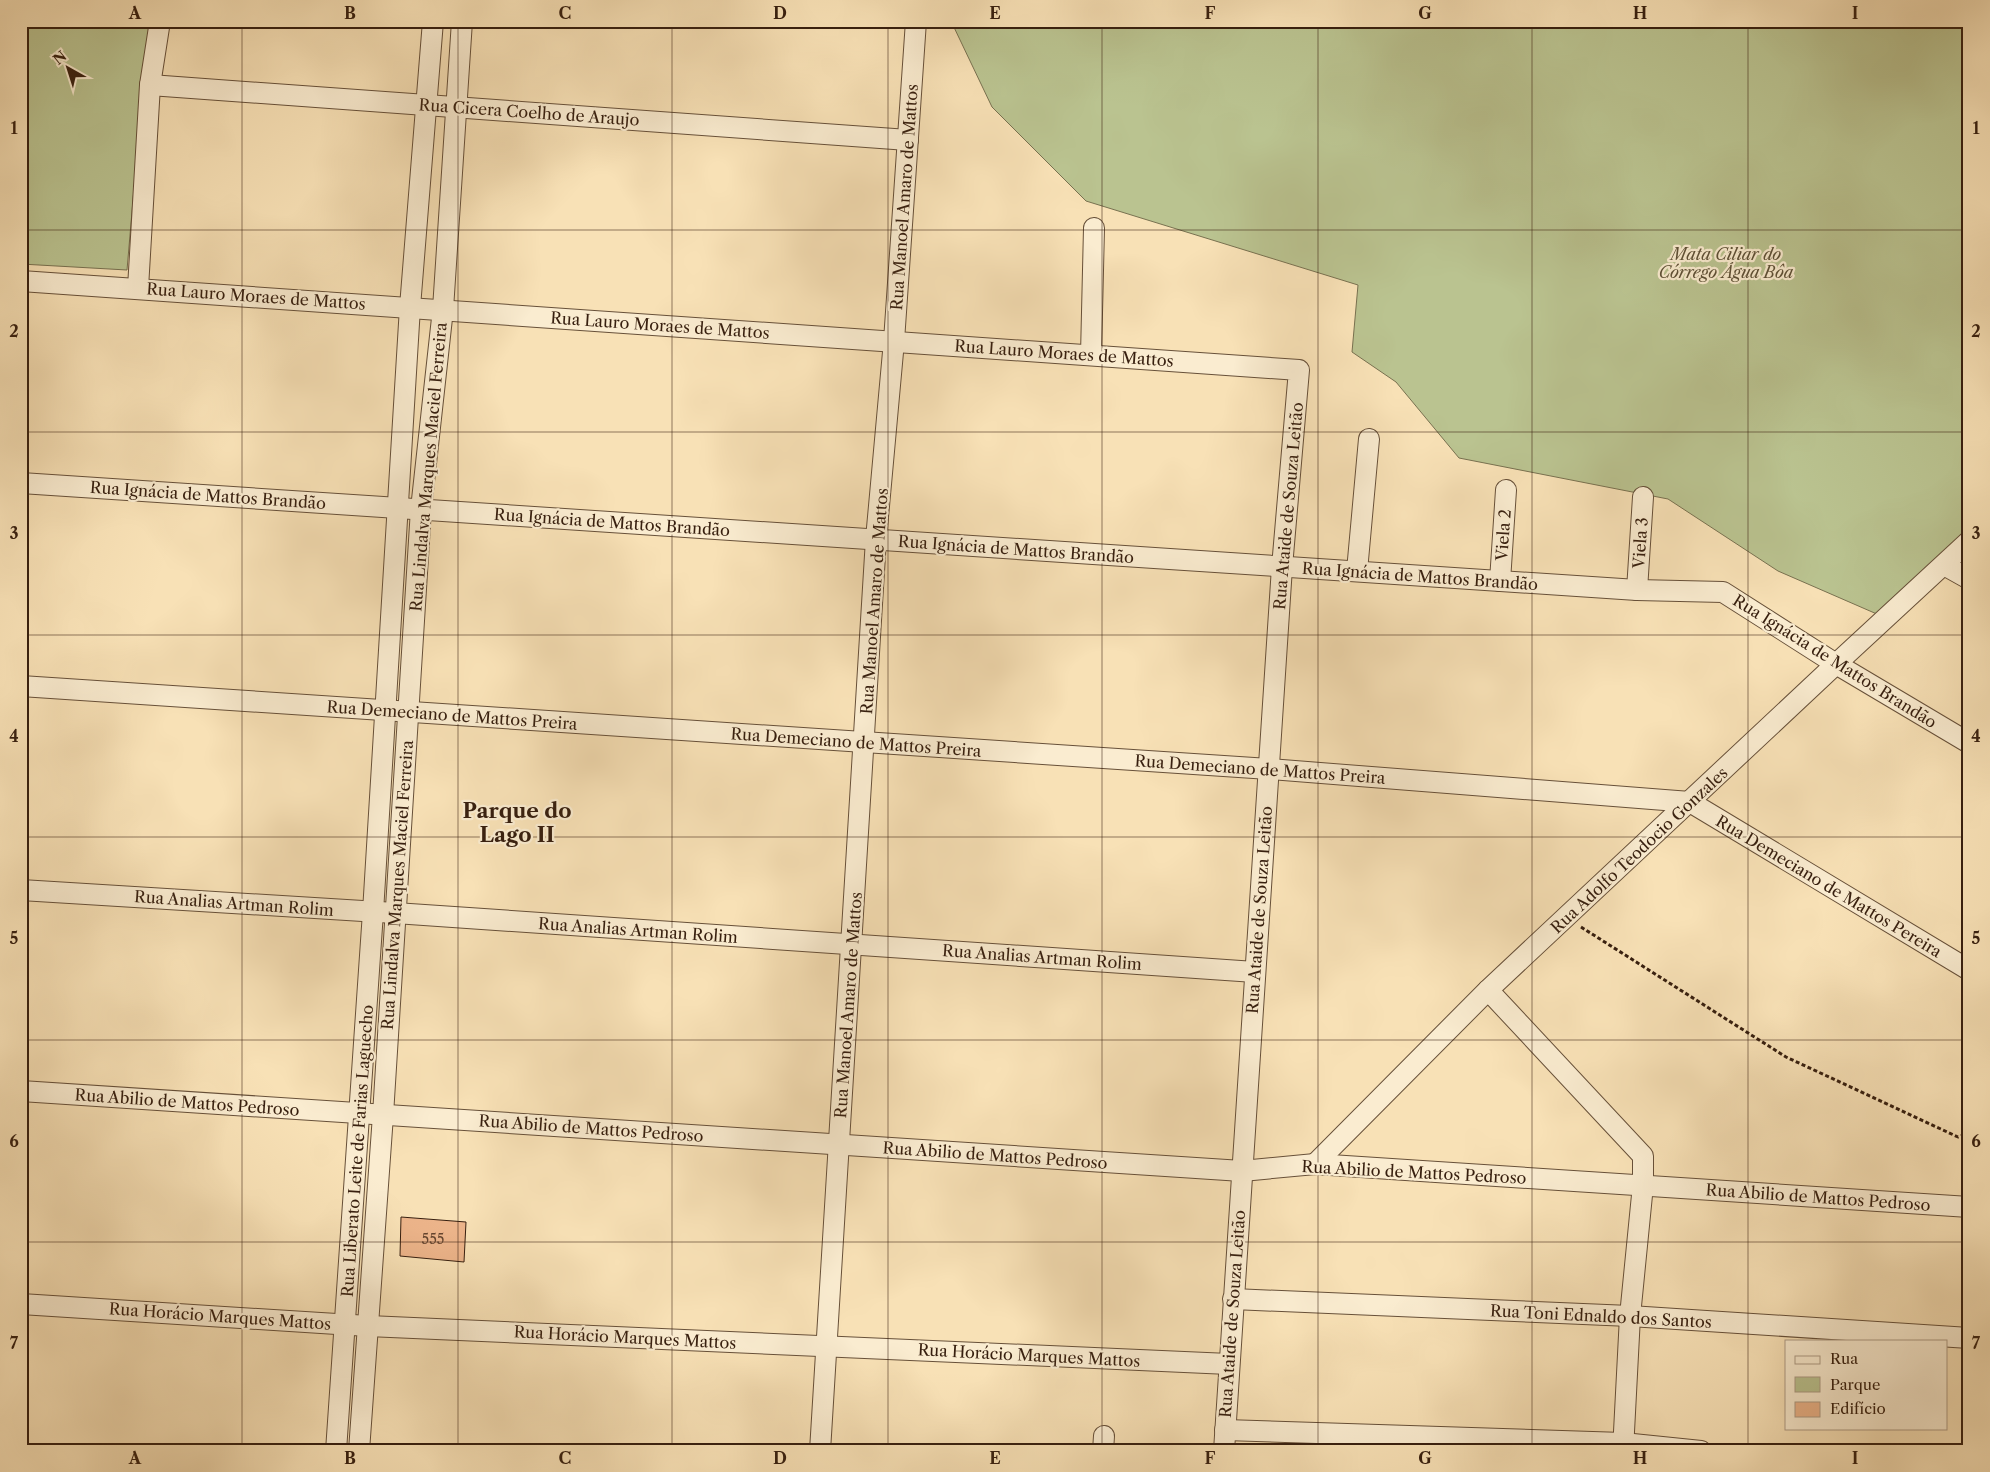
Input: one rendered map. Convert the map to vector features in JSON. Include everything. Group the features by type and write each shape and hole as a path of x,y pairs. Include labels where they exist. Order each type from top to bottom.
{"street":[{"path":"138,288 150,85 160,21"},
{"name":"Rua Lindalva Marques Maciel Ferreira","path":"373,912 410,307 428,105 433,21"},
{"name":"Rua Lindalva Marques Maciel Ferreira","path":"360,1451 395,913 416,712 421,509 443,309 458,108 462,21"},
{"name":"Rua Manoel Amaro de Mattos","path":"820,1451 876,546 894,341 916,21"},
{"name":"Rua Cicera Coelho de Araujo","path":"150,85 908,140"},
{"path":"1091,355 1094,228"},
{"name":"Rua Lauro Moraes de Mattos","path":"21,281 1299,370"},
{"name":"Rua Ataide de Souza Leitão","path":"1224,1451 1255,972 1266,768 1299,370"},
{"path":"1357,572 1369,438"},
{"name":"Rua Ignácia de Mattos Brandão","path":"21,483 421,509 876,546 1282,574 1357,572 1637,590 1723,592 1836,664 1969,743"},
{"name":"Viela 2","path":"1500,581 1506,490"},
{"name":"Viela 3","path":"1637,590 1643,497"},
{"name":"Rua Adolfo Teodocio Gonzales","path":"1314,1164 1566,918 1836,664 1969,542"},
{"path":"1944,565 1969,579"},
{"name":"Rua Demeciano de Mattos Preira","path":"21,686 1697,795"},
{"name":"Rua Demeciano de Mattos Pereira","path":"1697,795 1969,970"},
{"name":"Rua Analias Artman Rolim","path":"21,890 373,912 851,938 1255,972"},
{"name":"Rua Liberato Leite de Farias Laguecho","path":"336,1451 373,912"},
{"path":"1494,987 1642,1156 1643,1186 1630,1316 1623,1447"},
{"name":"Rua Abilio de Mattos Pedroso","path":"21,1091 1242,1170 1314,1164 1969,1207"},
{"name":"Rua Toni Ednaldo dos Santos","path":"1233,1299 1630,1316 1969,1338"},
{"name":"Rua Horácio Marques Mattos","path":"21,1304 368,1326 1229,1364"},
{"path":"1224,1430 1701,1451"}],"path":[{"path":"1566,918 1786,1057 1958,1137 1969,1133"}],"green space":[{"path":"21,21 155,21 141,107 127,270 21,264"},
{"name":"Mata Ciliar do Córrego Água Bôa","path":"951,21 1969,21 1969,540 1886,618 1778,571 1668,499 1459,458 1396,382 1352,352 1358,285 1086,201 992,107"}],"building":[{"path":"401,1217 466,1222 464,1262 400,1256"}],"district":[{"name":"Parque do Lago II","path":"517,823"}]}
